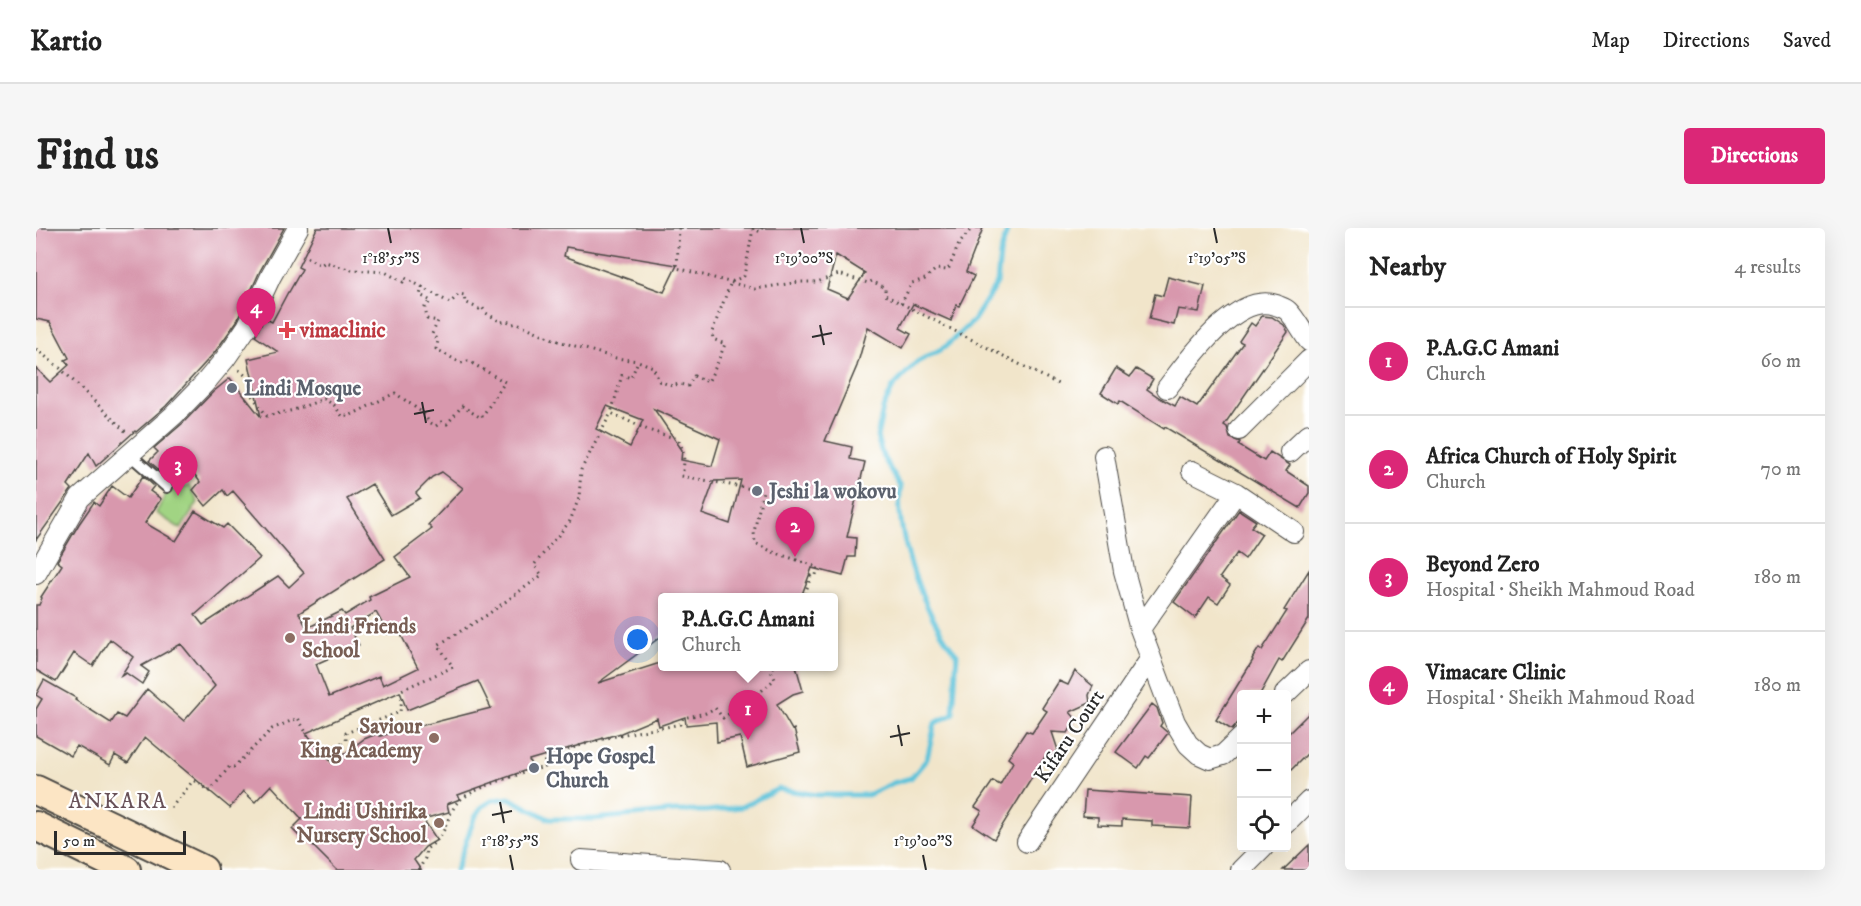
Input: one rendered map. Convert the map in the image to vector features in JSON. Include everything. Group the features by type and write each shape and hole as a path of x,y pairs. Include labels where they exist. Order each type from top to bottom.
{"main road":[{"path":"36,790 203,870"},
{"path":"36,826 126,870"}],"street":[{"path":"36,574 80,498 174,415 225,359 247,327 298,228"},
{"path":"1167,388 1194,354 1222,325 1247,306 1270,303 1287,309 1309,341"},
{"path":"1239,430 1309,360"},
{"path":"1290,453 1309,434"},
{"path":"1104,456 1124,571 1140,629 1175,722 1188,744 1199,754 1210,759 1223,754 1237,741"},
{"path":"1192,471 1236,493 1294,532"},
{"path":"1140,629 1236,493"},
{"name":"Kifaru Court","path":"1027,842 1150,658"},
{"path":"1289,690 1309,671"},
{"path":"1291,821 1307,809"},
{"path":"1241,870 1259,852"},
{"path":"581,860 720,870"}],"lane":[{"path":"134,450 167,488"}],"path":[{"path":"679,228 677,268 755,289 799,282 817,282 839,274 868,284 872,281 885,288 885,295 901,304 1058,384"},
{"path":"286,248 321,265 325,262 352,270 385,272 403,282 405,278 450,303 459,294 464,295 465,302 479,309 482,307 486,313 501,322 517,323 558,341 616,358 638,361 653,367 659,381 672,386 679,384 688,386 694,376 708,382 717,364 724,344 713,339 712,332 732,282 744,276 753,229 761,232 762,228"},
{"path":"901,304 912,283 925,279 936,268 948,270 959,244 972,228"},
{"path":"225,359 246,376 253,398 267,416 294,410 324,399 334,405 344,417 351,416 395,393 423,413 429,422 436,426 441,422 447,424 462,406 481,418 505,382 468,361 461,363 436,349 438,340 432,334 438,321 427,319 424,307 431,301 420,295 422,287"},
{"path":"36,349 61,369 134,450"},
{"path":"171,808 192,782 196,781 210,791 230,766 234,767 272,729 298,718 308,736 322,750 332,749 346,740 346,733 400,712 402,699 399,691 453,667 438,645 487,615 542,575 534,565 570,521 579,498 581,470 611,413 622,375 631,378 638,361"},
{"path":"611,413 678,439 685,458 682,477 763,491 754,532 755,543 773,552 818,567 816,575 811,576 805,593"},
{"path":"419,870 425,858 426,849 442,836 453,810 463,797 488,785 545,767 544,757 566,750 616,736 680,724 683,718 706,713 715,708 723,718 758,694 775,679 771,671"}],"green space":[{"path":"189,486 198,502 181,529 156,513 167,492"}],"building":[{"path":"36,228 284,228 260,271 237,321 215,352 166,406 96,466 89,453 68,485 72,489 36,540 36,368 50,382 69,365 65,360 69,358 50,322 36,319"},
{"path":"317,228 983,228 966,272 974,276 959,306 956,305 951,321 913,304 900,328 911,334 903,348 868,327 857,366 825,441 852,447 850,459 865,462 847,537 856,538 855,557 848,557 843,576 812,568 803,593 658,593 658,639 598,683 658,664 658,671 797,671 803,691 777,704 792,730 794,729 800,752 747,767 740,737 717,742 716,722 686,725 685,717 659,726 657,718 621,733 529,760 532,768 458,795 460,799 447,804 449,812 423,819 437,840 425,847 414,860 421,870 337,870 307,840 305,842 292,829 302,819 271,785 255,802 243,791 230,808 145,737 128,763 115,755 110,765 77,746 71,756 36,736 36,709 42,699 36,695 44,680 76,698 75,700 111,723 117,714 125,718 147,689 184,721 215,686 181,644 141,666 149,672 142,684 126,673 120,677 133,657 110,639 93,666 74,653 56,682 36,670 36,605 39,605 41,597 62,565 57,561 79,524 94,502 99,506 112,486 128,498 143,476 154,486 150,491 161,499 145,523 176,541 195,511 223,528 227,524 260,558 195,615 203,625 278,576 289,587 304,573 233,491 227,496 223,490 206,506 193,490 200,482 183,458 165,475 149,461 158,452 154,448 230,378 261,417 248,359 278,352 255,336 264,318 272,322 302,269 298,267","holes":["566,247 677,265 664,292 564,256","836,255 865,273 848,298 827,289","607,406 643,420 630,447 596,429","654,409 720,439 712,466 681,460 682,450","442,472 463,488 428,525 432,529 395,557 410,577 369,597 370,600 345,615 342,611 307,628 299,613 385,559 347,499 372,484 391,515 420,498 416,493 432,477","741,480 730,524 702,514 714,481","376,612 388,634 398,629 418,668 383,685 379,676 329,697 316,664 359,645 350,628","478,681 491,708 380,736 379,733 364,739 332,763 306,733 400,692 407,710"]},
{"path":"1168,277 1205,286 1199,312 1178,309 1174,325 1149,319 1155,294 1163,296"},
{"path":"1262,316 1272,317 1284,325 1288,332 1224,425 1227,427 1230,438 1240,442 1238,445 1264,461 1270,452 1290,465 1286,471 1309,486 1309,493 1300,508 1165,427 1164,429 1120,401 1118,404 1101,393 1116,368 1130,377 1136,369 1153,379 1147,389 1160,398 1175,406 1180,397 1197,407 1243,343 1239,341 1251,323 1255,326"},
{"path":"1239,510 1256,521 1251,527 1262,534 1245,559 1237,553 1220,577 1230,585 1218,603 1209,597 1195,618 1174,602"},
{"path":"1309,570 1309,619 1282,662 1279,660 1262,690 1237,690 1237,724 1232,730 1216,720 1259,648 1262,650 1287,611 1284,610"},
{"path":"1075,671 1093,686 1089,695 1090,703 1070,712 1076,719 1068,733 1052,732 1058,750 1052,758 1046,755 994,839 973,825 982,811 975,807 993,781 1000,785 1013,762 1008,758 1026,731 1032,733 1047,711 1042,708 1059,681 1068,685"},
{"path":"1152,704 1157,708 1162,723 1160,726 1168,733 1149,758 1146,756 1138,768 1116,752"},
{"path":"1309,713 1309,752 1291,770 1291,744 1291,731"},
{"path":"1085,790 1192,797 1190,828 1152,826 1152,821 1122,819 1122,826 1098,825 1098,817 1083,816"},
{"path":"1309,845 1309,870 1283,870"}],"waterway":[{"path":"456,870 474,819 482,807 493,800 509,798 549,819 594,819 741,807 778,789 817,795 868,795 893,783 911,778 927,759 935,723 953,714 957,654 934,621 914,575 902,526 901,487 883,457 877,437 883,408 893,387 917,362 945,347 974,320 997,283 1000,254 1008,228"}],"place":[{"name":"vimaclinic","path":"287,330"},
{"name":"Vimacare Clinic","path":"256,338"},
{"name":"Lindi Mosque","path":"232,388"},
{"name":"Jeshi la wokovu","path":"757,491"},
{"name":"Beyond Zero","path":"178,496"},
{"name":"Africa Church of Holy Spirit","path":"795,557"},
{"name":"Lindi Friends School","path":"290,638"},
{"name":"Saviour King Academy","path":"434,738"},
{"name":"P.A.G.C Amani","path":"748,740"},
{"name":"Hope Gospel Church","path":"534,768"},
{"name":"Lindi Ushirika Nursery School","path":"439,823"}],"district":[{"name":"ANKARA","path":"118,800"}]}
